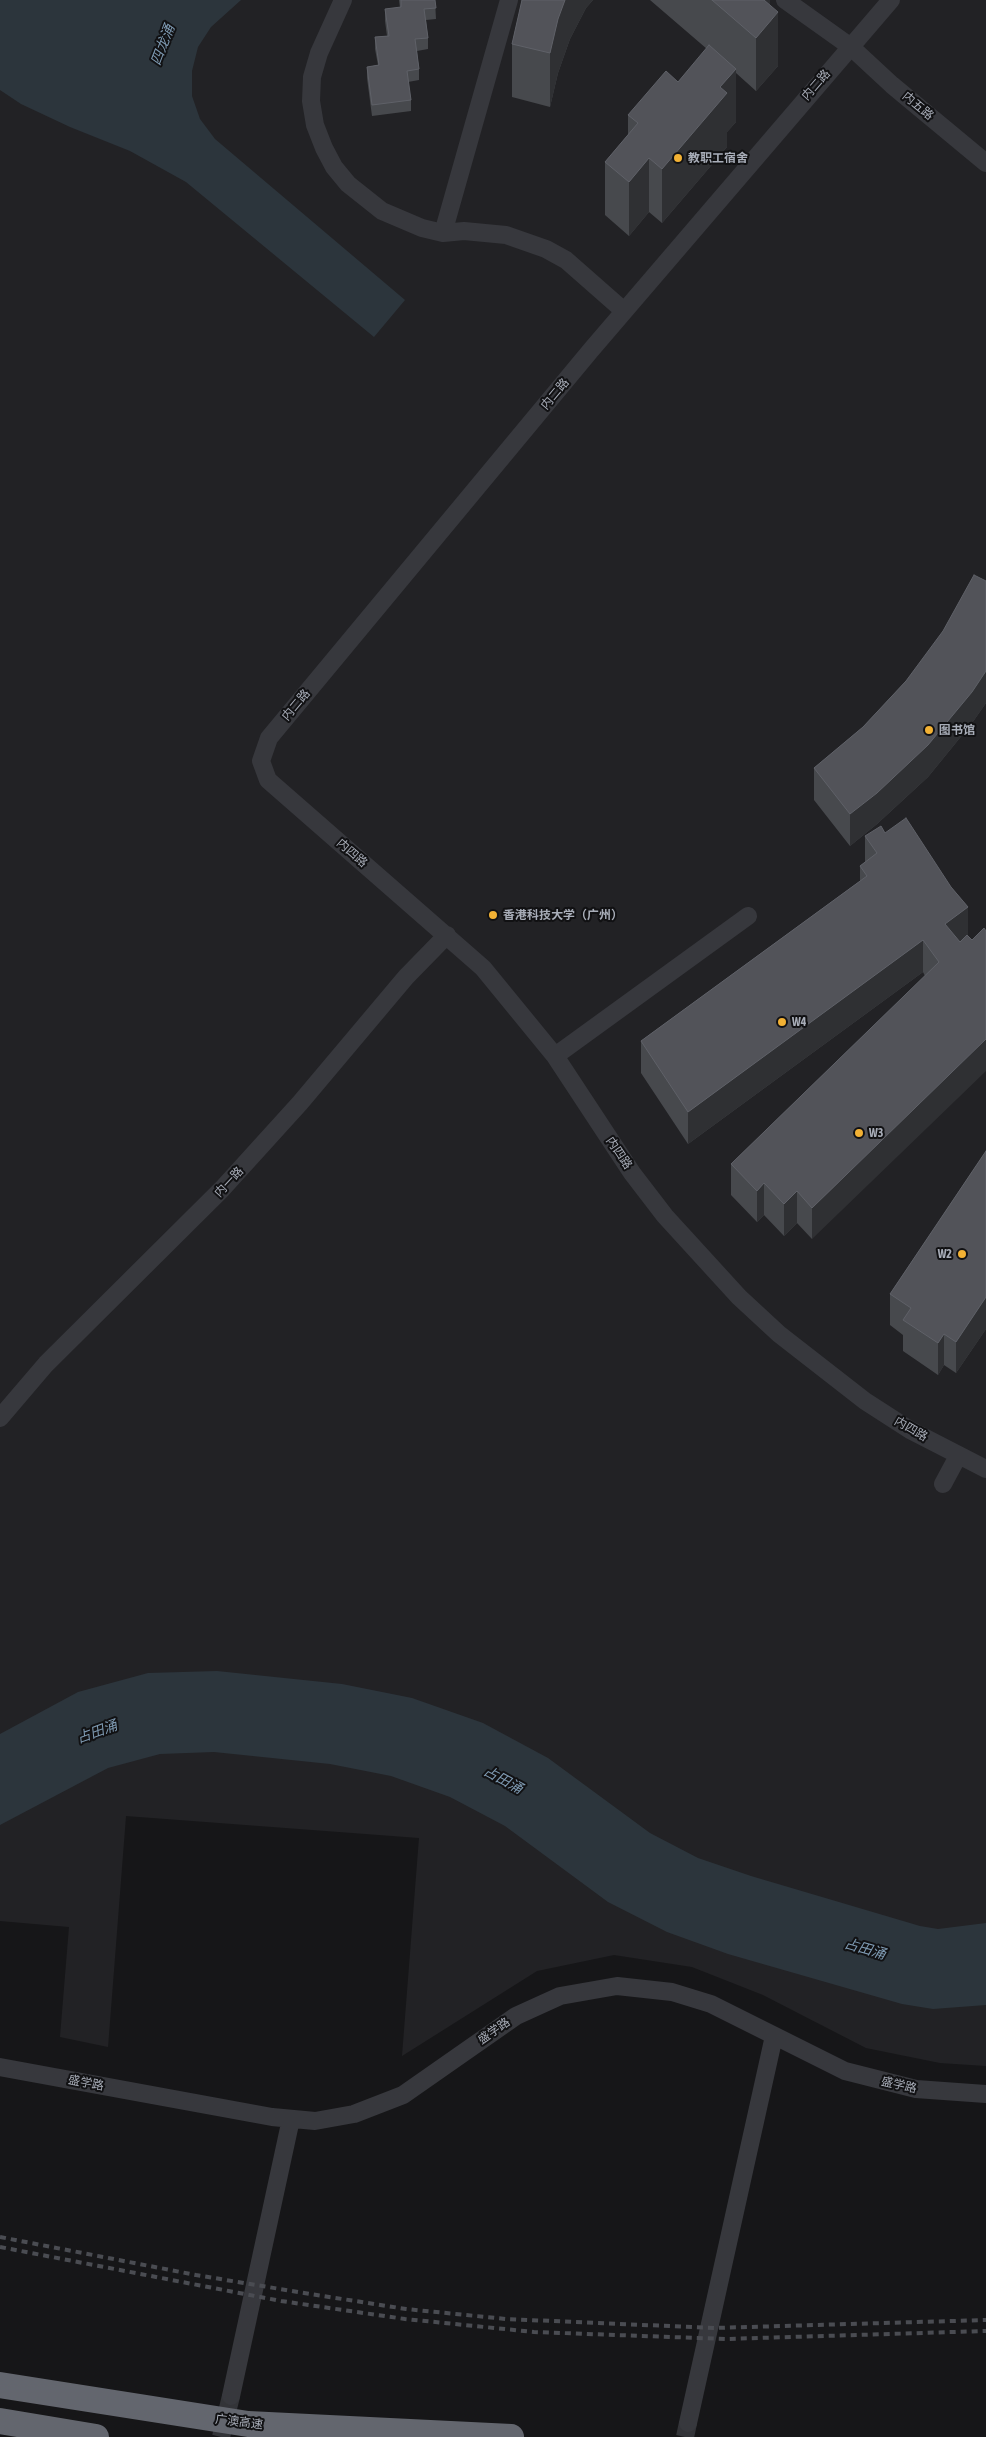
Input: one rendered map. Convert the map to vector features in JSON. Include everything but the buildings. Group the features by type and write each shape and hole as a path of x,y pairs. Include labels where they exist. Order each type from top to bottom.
{"highway":[{"name":"广澳高速","path":"0,2385 248,2424 511,2437"},
{"path":"0,2421 96,2437"}],"street":[{"path":"343,0 319,53 312,77 311,101 314,125 334,167 364,198 401,221 443,232 485,232 526,240 546,249 566,260 624,311"},
{"path":"443,232 509,0"},
{"name":"内五路","path":"785,0 851,47 892,85 986,163"},
{"name":"内二路","path":"287,797 268,780 263,771 261,761 269,738 624,311 891,0"},
{"name":"内四路","path":"287,797 483,968 555,1056 632,1173 701,1258 739,1297 793,1346 865,1400 910,1430 986,1469"},
{"path":"555,1056 748,916"},
{"name":"内一路","path":"0,1418 46,1364 222,1189 300,1103 406,977 447,935"},
{"path":"943,1484 958,1456"},
{"name":"盛学路","path":"0,2067 272,2117 315,2121 354,2114 403,2095 516,2016 560,1996 617,1986 672,1992 711,2004 845,2071 916,2090 986,2094"},
{"path":"688,2423 774,2036"},
{"path":"231,2396 291,2119"}],"shaded area":[{"name":"香港科技大学（广州）","path":"10,0 986,0 986,2066 940,2063 866,2048 763,1995 692,1967 614,1955 537,1971 402,2056 419,1838 126,1816 108,2047 60,2037 69,1927 0,1921 0,14"}],"water":[{"name":"四龙涌","path":"0,0 241,0 211,27 198,47 192,71 192,96 200,119 215,139 405,300 374,337 186,182 130,151 70,127 21,104 0,90"},
{"name":"占田涌","path":"217,1671 342,1684 412,1698 483,1723 548,1758 650,1833 698,1858 751,1876 920,1926 938,1929 986,1923 986,2005 933,2009 902,2004 728,1954 667,1932 608,1902 505,1826 450,1797 391,1776 330,1764 214,1752 160,1754 108,1768 0,1825 0,1734 78,1692 148,1673"}],"tunnel":[{"path":"221,2437 231,2396"},
{"path":"685,2437 688,2423"}],"railway":[{"path":"0,2237 196,2275 304,2293 406,2309 506,2319 714,2328 986,2320"},
{"path":"0,2247 281,2301 405,2319 534,2332 726,2339 986,2331"}],"place":[{"name":"教职工宿舍","path":"678,158"},
{"name":"图书馆","path":"929,730"},
{"name":"香港科技大学（广州）","path":"493,915"},
{"name":"W4","path":"782,1022"},
{"name":"W3","path":"859,1133"},
{"name":"W2","path":"962,1254"}]}
